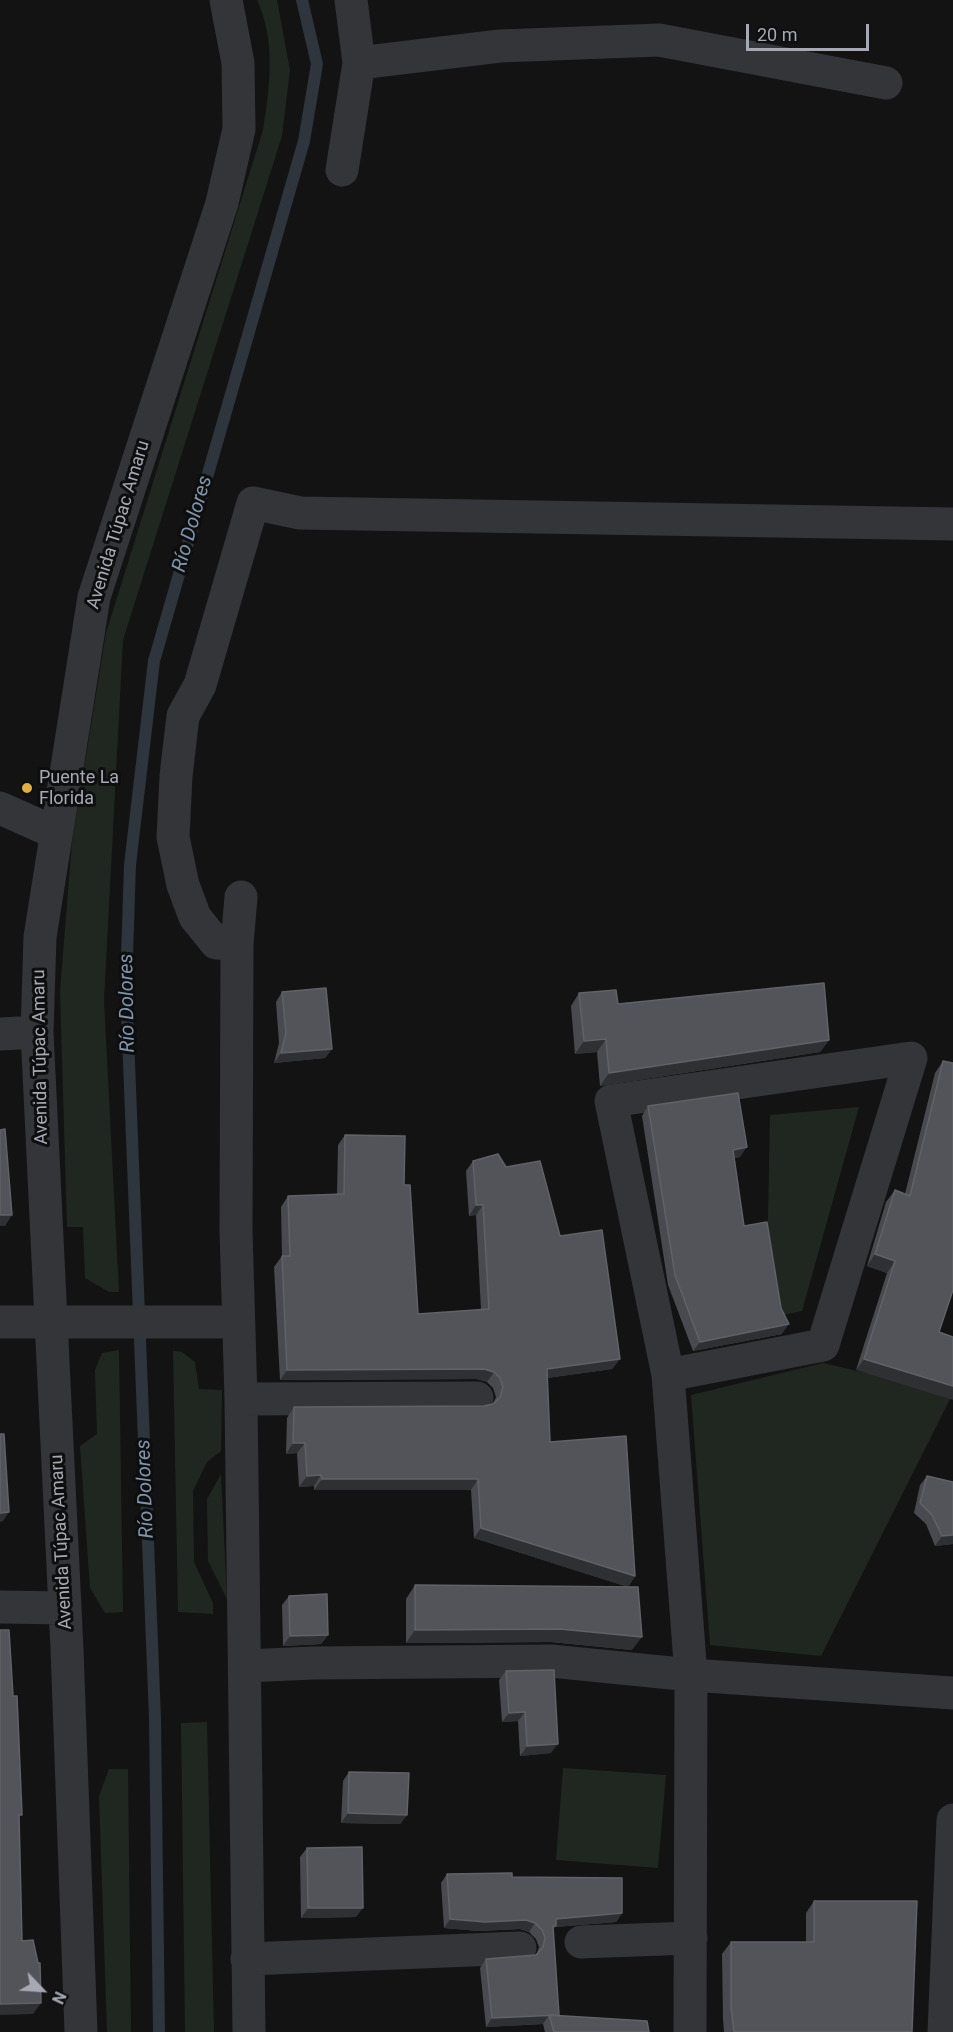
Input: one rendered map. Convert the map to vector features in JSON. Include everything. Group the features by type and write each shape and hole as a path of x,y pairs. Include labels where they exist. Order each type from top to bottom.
{"street":[{"name":"Avenida Túpac Amaru","path":"81,2032 65,1608 65,1323 37,1032 40,937 94,597 222,203 239,129 238,63 226,0"},
{"path":"342,170 359,63 351,0"},
{"path":"359,63 500,46 659,40 886,83"},
{"path":"237,944 216,943 195,917 183,885 173,827 183,716 200,685 253,503 300,513 953,524"},
{"path":"0,808 56,833"},
{"path":"241,897 221,1322 241,1399 249,2032"},
{"path":"0,1034 37,1032"},
{"path":"668,1375 824,1345 910,1058 611,1101 668,1375 691,1675 690,2032"},
{"path":"0,1322 221,1322"},
{"path":"241,1399 477,1398"},
{"path":"0,1607 65,1608"},
{"path":"245,1666 313,1663 551,1661 691,1675 953,1693"},
{"path":"944,2032 953,1820"},
{"path":"581,1942 691,1938"},
{"path":"247,1959 520,1948"}],"shaded area":[{"path":"257,0 277,0 290,70 282,136 123,640 104,1000 119,1292 109,1292 85,1278 83,1227 67,1227 60,991 72,842 106,633 263,130 270,64 267,31"},
{"path":"859,1107 802,1311 774,1317 767,1269 770,1115"},
{"path":"119,1350 123,1612 105,1613 90,1588 80,1446 97,1434 95,1370 102,1353"},
{"path":"173,1351 182,1352 195,1362 199,1389 222,1390 221,1451 207,1462 193,1491 194,1562 213,1603 213,1614 178,1612"},
{"path":"823,1363 953,1393 821,1656 710,1645 691,1395"},
{"path":"221,1474 227,1599 208,1561 207,1499"},
{"path":"207,1722 214,2032 185,2032 181,1723"},
{"path":"563,1768 666,1775 658,1868 556,1860"},
{"path":"109,1769 128,1769 131,2032 107,2032 99,1796"}],"building":[{"path":"824,983 829,1040 609,1073 606,1039 584,1041 579,993 616,990 618,1004"},
{"path":"326,988 332,1049 281,1053 286,1033 282,992"},
{"path":"943,1061 953,1063 953,1290 939,1332 953,1337 953,1386 864,1359 895,1261 875,1254 895,1190 910,1196"},
{"path":"738,1093 747,1147 733,1150 744,1226 767,1222 781,1308 789,1324 700,1342 675,1275 648,1106"},
{"path":"5,1129 12,1215 0,1215 0,1130"},
{"path":"345,1135 405,1136 404,1185 410,1185 418,1314 489,1309 483,1205 476,1205 473,1161 498,1154 506,1167 540,1161 560,1236 602,1230 620,1359 547,1369 550,1442 626,1436 635,1576 481,1528 478,1479 322,1479 321,1475 307,1476 305,1443 293,1443 294,1407 484,1406 493,1404 500,1397 503,1387 500,1378 494,1372 484,1369 287,1370 282,1256 290,1256 288,1196 344,1194"},
{"path":"0,1434 4,1434 9,1512 0,1513"},
{"path":"927,1476 953,1482 953,1535 942,1536 932,1515 920,1503"},
{"path":"415,1585 638,1587 642,1637 560,1629 415,1630"},
{"path":"327,1594 328,1635 290,1636 289,1596"},
{"path":"0,1630 9,1630 13,1696 17,1696 22,1815 19,1815 22,1941 33,1940 38,1963 40,1963 41,2003 0,2004"},
{"path":"554,1670 558,1744 527,1746 525,1712 509,1713 506,1671"},
{"path":"349,1772 409,1773 407,1815 348,1813"},
{"path":"362,1847 363,1908 308,1908 307,1848"},
{"path":"512,1873 512,1877 622,1878 622,1913 556,1919 556,1926 553,1926 559,2015 492,2018 486,1959 536,1955 543,1947 545,1938 542,1930 535,1923 526,1920 485,1922 450,1919 447,1874"},
{"path":"814,1901 917,1901 912,2032 734,2032 731,2007 731,1942 814,1942"},
{"path":"549,2015 647,2021 649,2032 554,2032"}],"waterway":[{"name":"Río Dolores","path":"159,2032 155,1718 126,987 130,865 154,661 304,141 317,64 302,0"}],"place":[{"name":"Puente La Florida","path":"27,788"}]}
